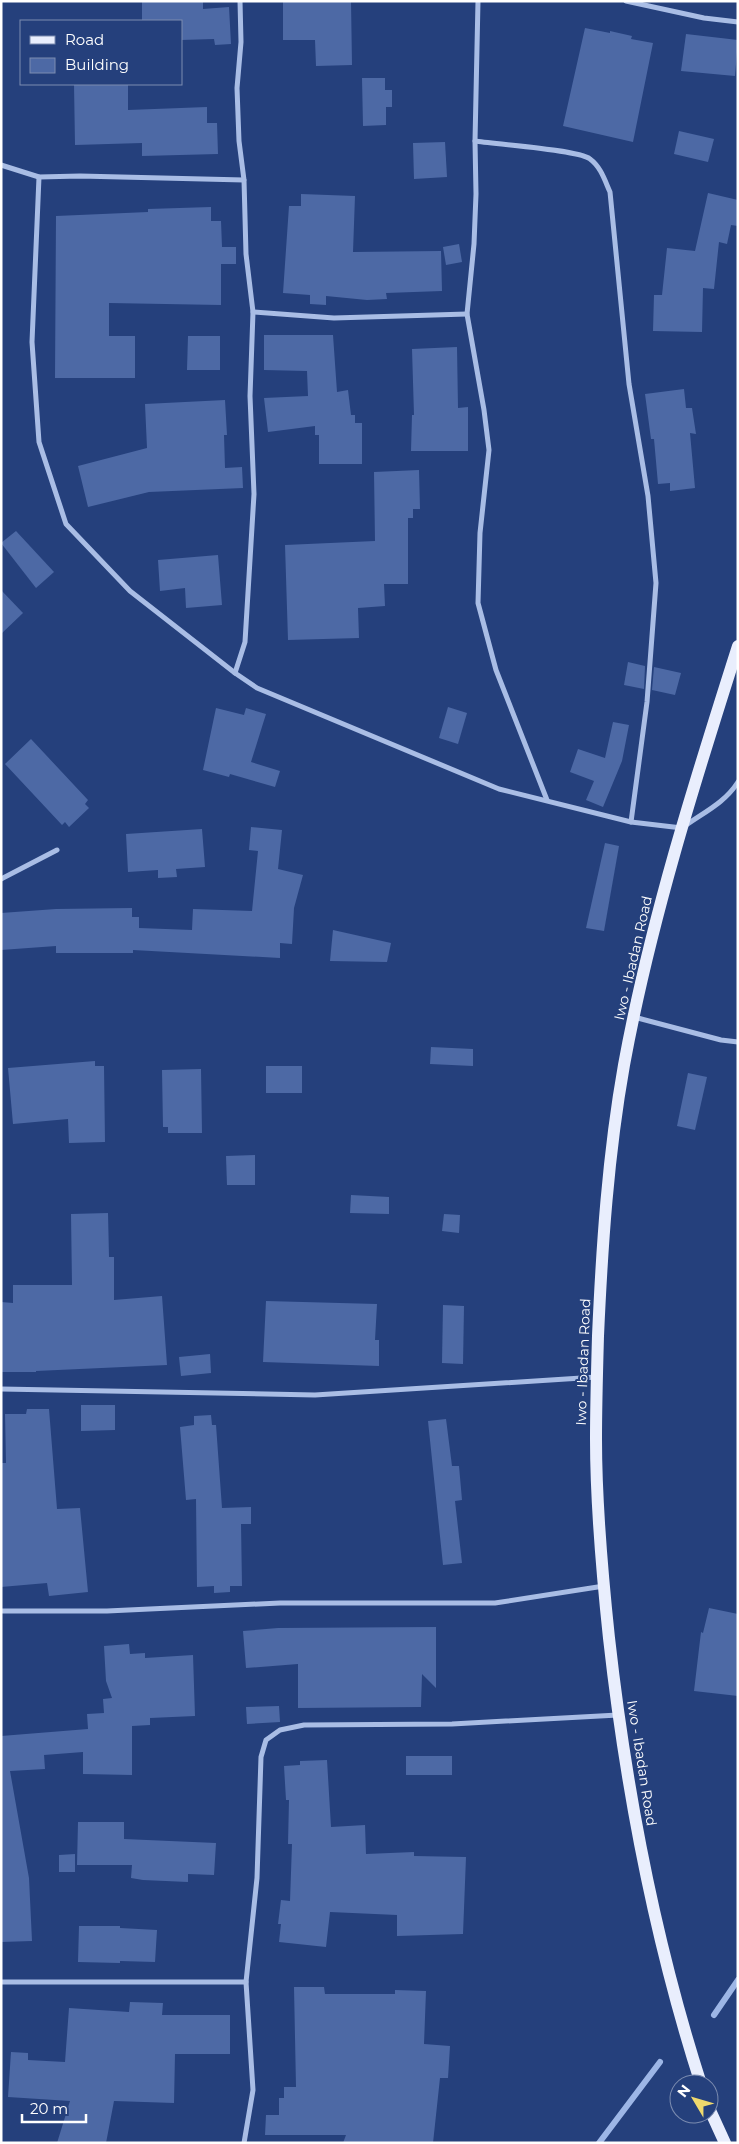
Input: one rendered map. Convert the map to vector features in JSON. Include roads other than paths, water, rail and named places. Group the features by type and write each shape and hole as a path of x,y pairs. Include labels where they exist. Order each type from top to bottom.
{"main road":[{"name":"Iwo - Ibadan Road","path":"698,2074 678,2011 658,1935 639,1842 618,1715 599,1530 596,1442 597,1377 601,1248 609,1173 624,1069 634,1017 667,880 738,646"},
{"path":"716,2124 725,2143"}],"street":[{"path":"235,673 245,642 254,494 250,396 253,312 246,254 244,180 239,141 237,88 241,42 240,1"},
{"path":"478,1 474,141 476,194 474,244 467,314 489,450 480,533 478,604 496,670 547,800"},
{"path":"626,1 704,18 738,22"},
{"path":"474,141 566,152 590,158 602,172 610,192 629,384 648,496 656,583 647,702 631,822"},
{"path":"1,165 39,177 80,176 244,180"},
{"path":"39,177 32,342 39,442 66,524 130,591 257,688 498,789 631,822 682,828 707,810 724,801 738,782"},
{"path":"253,312 334,318 467,314"},
{"path":"1,878 57,850"},
{"path":"634,1017 721,1040 738,1042"},
{"path":"1,1388 315,1395 597,1377"},
{"path":"1,1611 107,1611 280,1603 495,1603 604,1586"},
{"path":"244,2143 253,2090 246,1982 257,1878 261,1757 266,1740 280,1730 304,1725 452,1724 618,1715"},
{"path":"1,1982 246,1982"}],"waterway":[{"path":"714,2015 738,1980"},
{"path":"599,2143 660,2062"}]}
